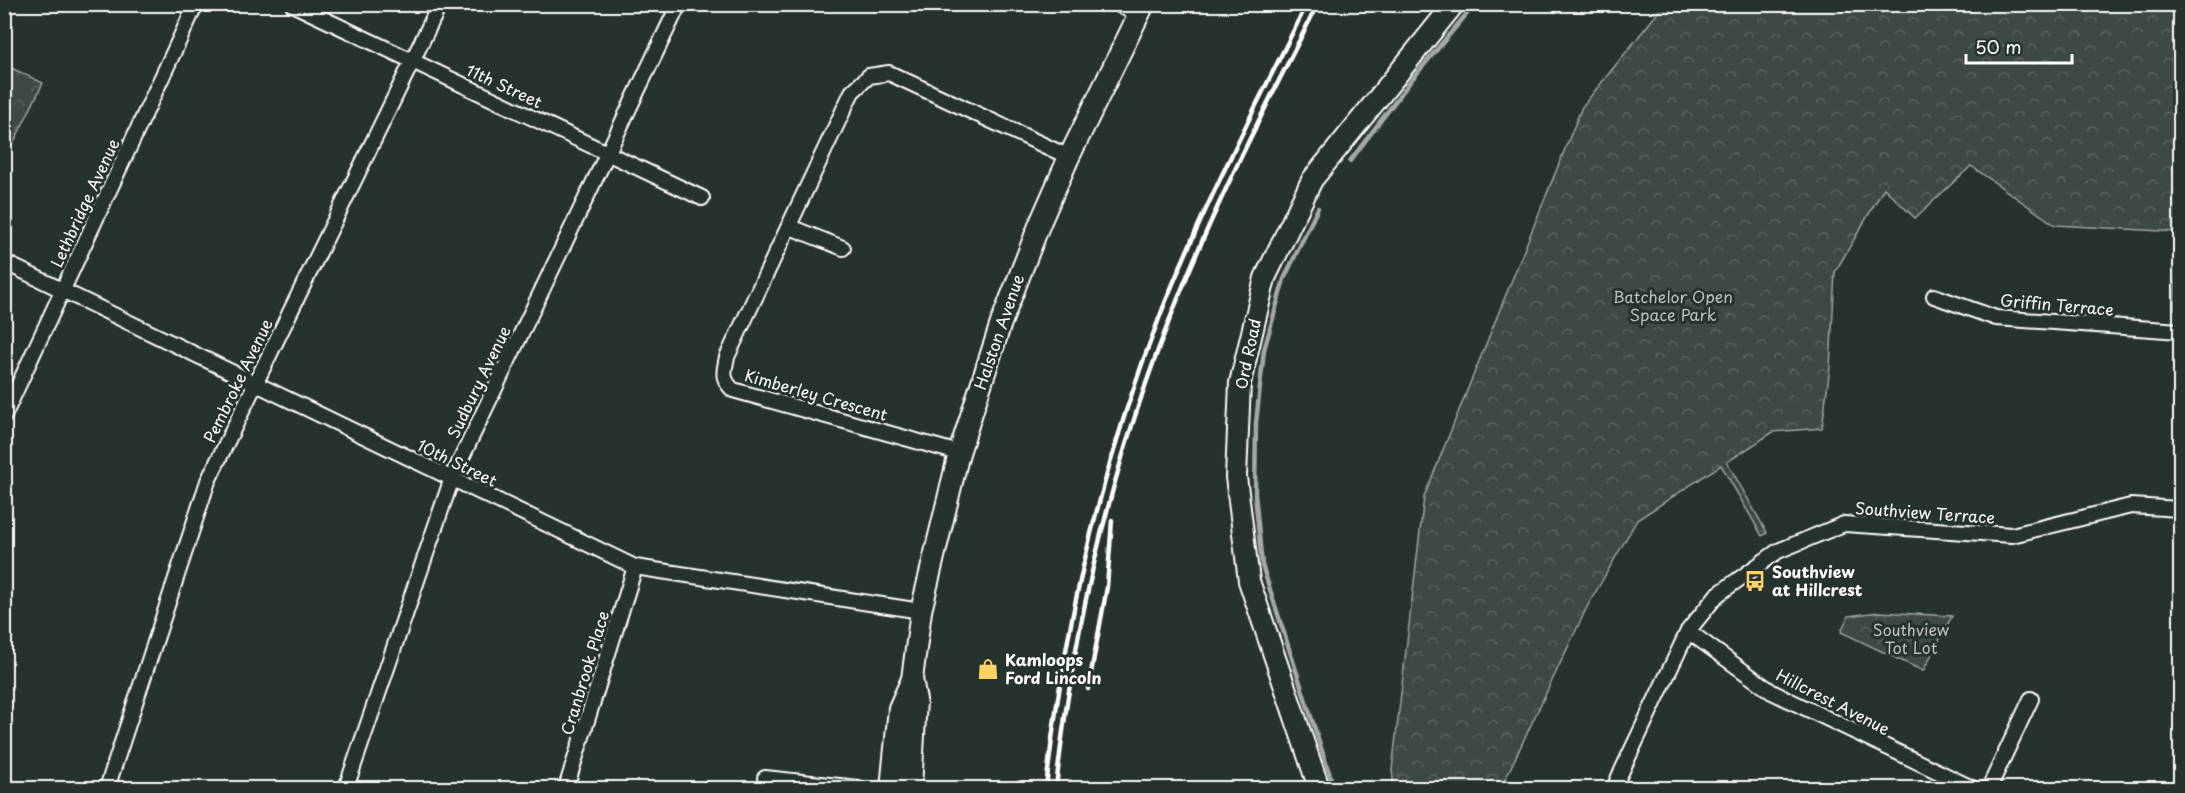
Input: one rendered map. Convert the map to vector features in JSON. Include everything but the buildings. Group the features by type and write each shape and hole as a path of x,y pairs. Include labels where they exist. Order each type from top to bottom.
{"main road":[{"name":"Ord Road","path":"1319,789 1249,581 1236,477 1240,383 1265,278 1312,180 1454,4"},
{"name":"Halston Avenue","path":"891,789 899,708 912,679 921,611 959,453 1009,302 1040,222 1136,7"},
{"name":"Halston Avenue","path":"911,789 916,699 912,679"}],"street":[{"name":"Lethbridge Avenue","path":"6,408 196,4"},
{"name":"11th Street","path":"292,4 702,198"},
{"name":"Pembroke Avenue","path":"107,789 208,481 440,4"},
{"name":"Sudbury Avenue","path":"346,789 452,478 679,4"},
{"name":"Kimberley Crescent","path":"959,453 732,390 725,382 727,357 852,92 869,76 889,73 1069,157"},
{"path":"790,227 843,248"},
{"name":"10th Street","path":"4,262 635,567 921,611"},
{"name":"Griffin Terrace","path":"1934,296 1996,318 2181,331"},
{"name":"Southview Terrace","path":"1617,782 1688,631 1717,595 1778,550 1844,524 2012,535 2131,506 2181,509"},
{"name":"Cranbrook Place","path":"566,789 635,567"},
{"name":"Hillcrest Avenue","path":"1688,631 1772,692 1972,789"},
{"path":"1989,789 2031,699"},
{"path":"765,778 858,789"},
{"path":"2178,789 2181,784"}],"green space":[{"name":"Batchelor Open Space Park","path":"1664,5 2174,5 2180,9 2180,310 2174,309 2178,232 2055,225 1971,166 1915,218 1884,188 1835,272 1830,367 1822,428 1773,432 1727,462 1767,533 1762,536 1721,465 1637,520 1587,607 1501,788 1394,788 1392,770 1424,497 1582,107"},
{"path":"5,65 43,83 14,142 5,137"},
{"name":"Southview Tot Lot","path":"1879,612 1952,616 1923,671 1841,632 1848,616"}],"waterway":[{"path":"1350,161 1413,78 1475,4"},
{"path":"1318,208 1284,279 1264,350 1256,423 1255,494 1262,565 1334,788"}],"railway":[{"path":"1046,788 1063,666 1088,545 1141,366 1196,231 1307,4"},
{"path":"1056,788 1074,662 1086,600 1100,538 1135,415 1179,296 1211,222 1245,148 1318,4"},
{"path":"1088,689 1107,587 1112,520"}],"place":[{"name":"Southview at Hillcrest","path":"1755,581"},
{"name":"Kamloops Ford Lincoln","path":"988,669"}]}
